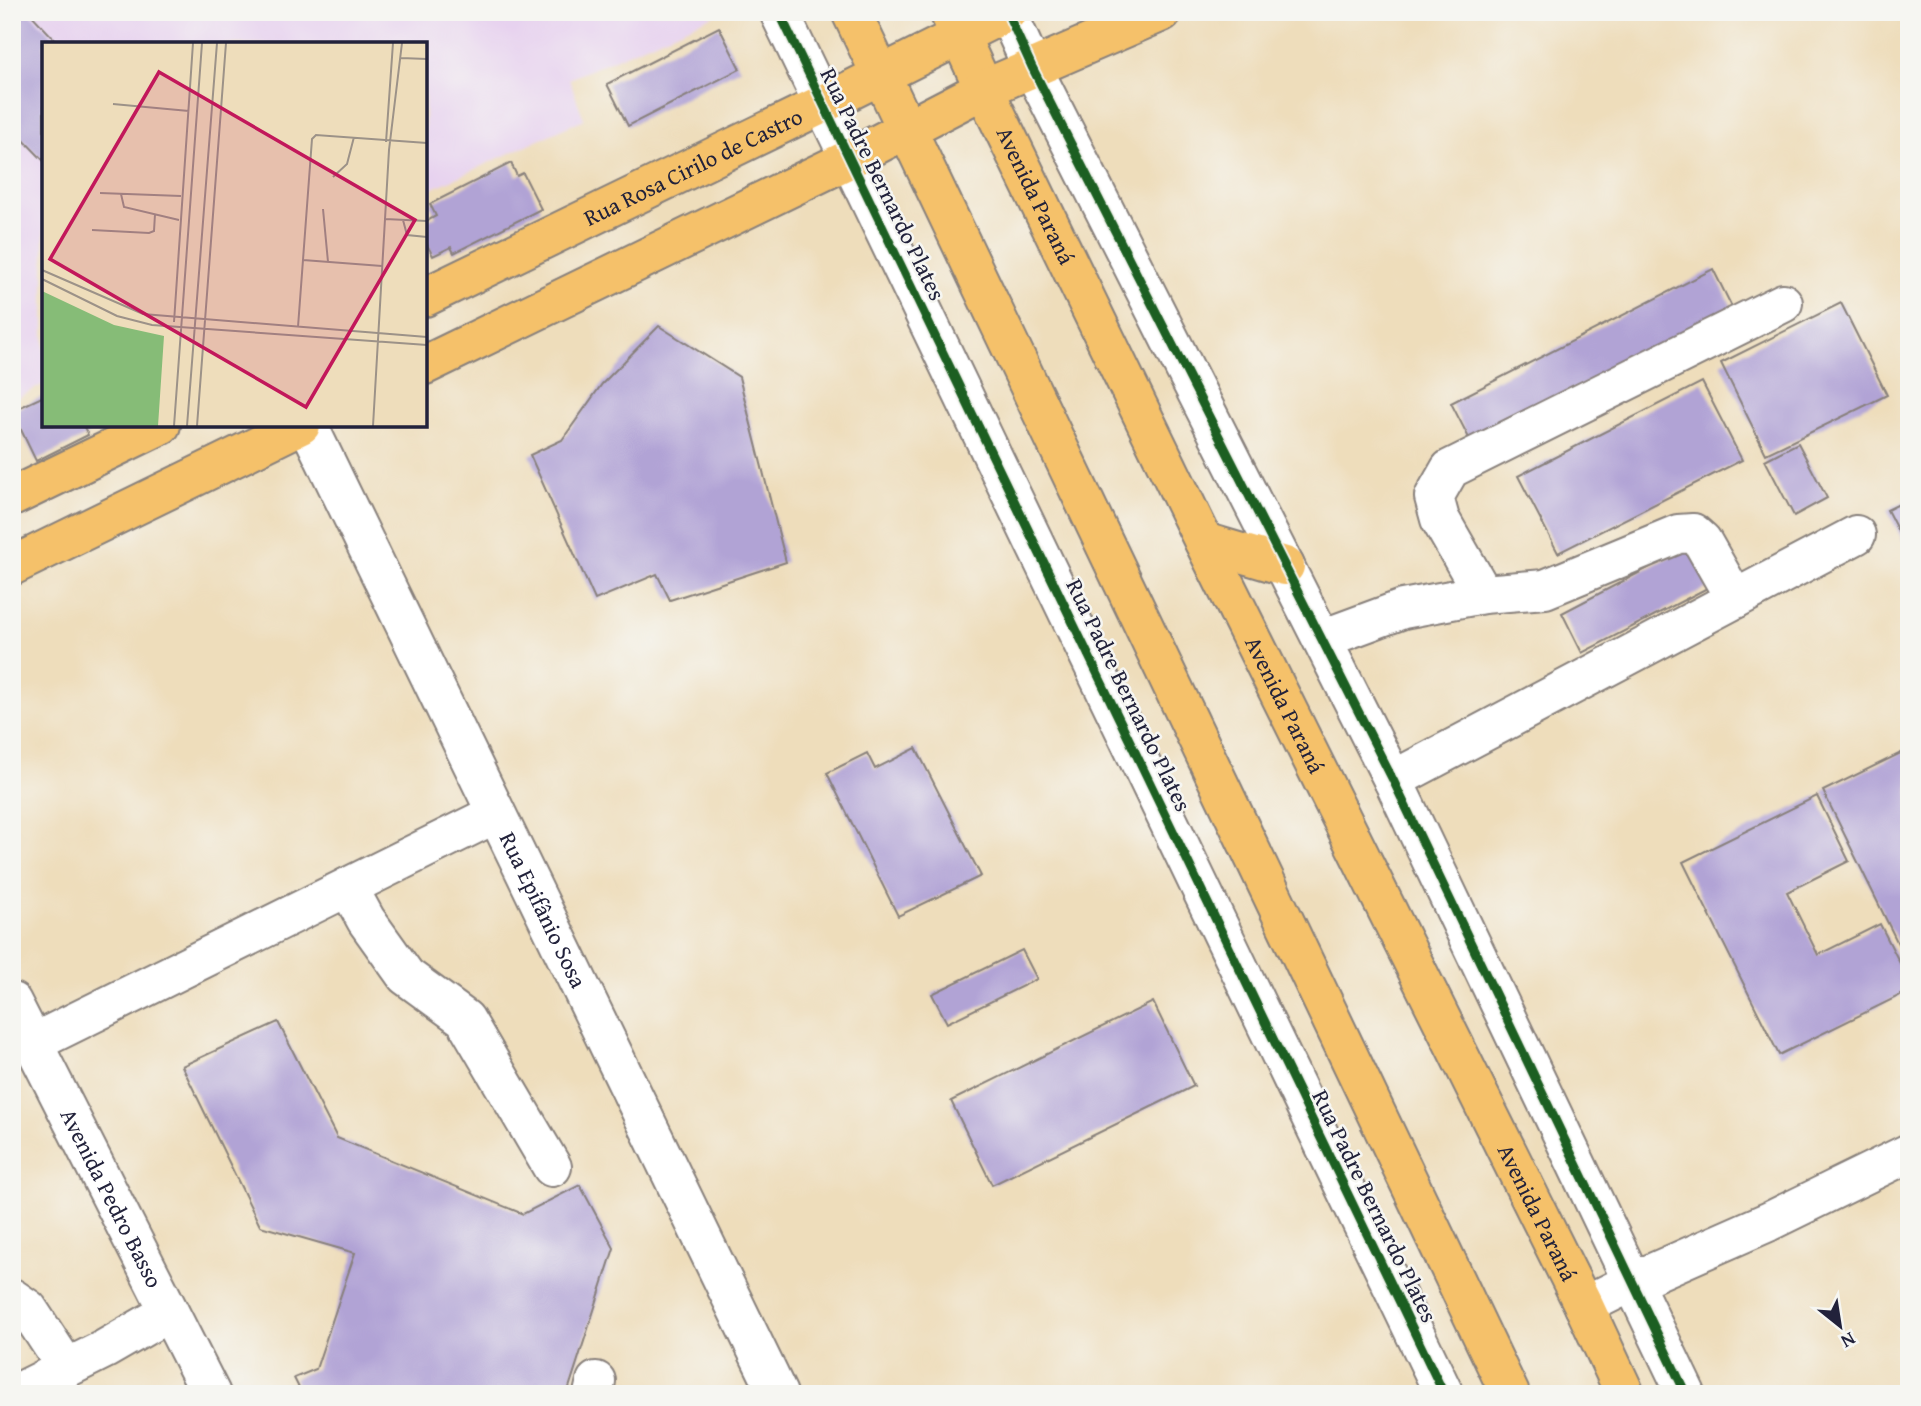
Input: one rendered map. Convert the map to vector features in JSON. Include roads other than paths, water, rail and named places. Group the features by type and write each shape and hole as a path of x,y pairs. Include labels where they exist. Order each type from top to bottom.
{"main road":[{"path":"851,12 1510,1394"},
{"name":"Rua Rosa Cirilo de Castro","path":"427,296 882,74 953,24 1007,12"},
{"path":"427,364 849,159 984,89 1162,12"},
{"name":"Avenida Paraná","path":"953,24 1204,542 1584,1306 1625,1394"},
{"path":"12,497 157,427"},
{"path":"12,566 296,427"},
{"path":"1204,542 1285,566"}],"street":[{"name":"Rua Padre Bernardo Plates","path":"779,12 1444,1394"},
{"path":"1007,12 1032,67 1393,780 1686,1394"},
{"path":"1483,594 1440,519 1434,496 1450,469 1783,303"},
{"name":"Rua Epifânio Sosa","path":"309,427 778,1394"},
{"path":"1322,639 1403,609 1483,594 1545,589 1678,534 1693,533 1702,541 1735,598"},
{"path":"1393,780 1856,535"},
{"path":"33,1043 495,814"},
{"path":"348,887 366,920 406,976 465,1019 552,1167"},
{"name":"Avenida Pedro Basso","path":"12,1002 211,1394"},
{"path":"1584,1306 1768,1222 1909,1153"},
{"path":"12,1298 28,1310 66,1367"},
{"path":"15,1394 105,1349 169,1312"}]}
